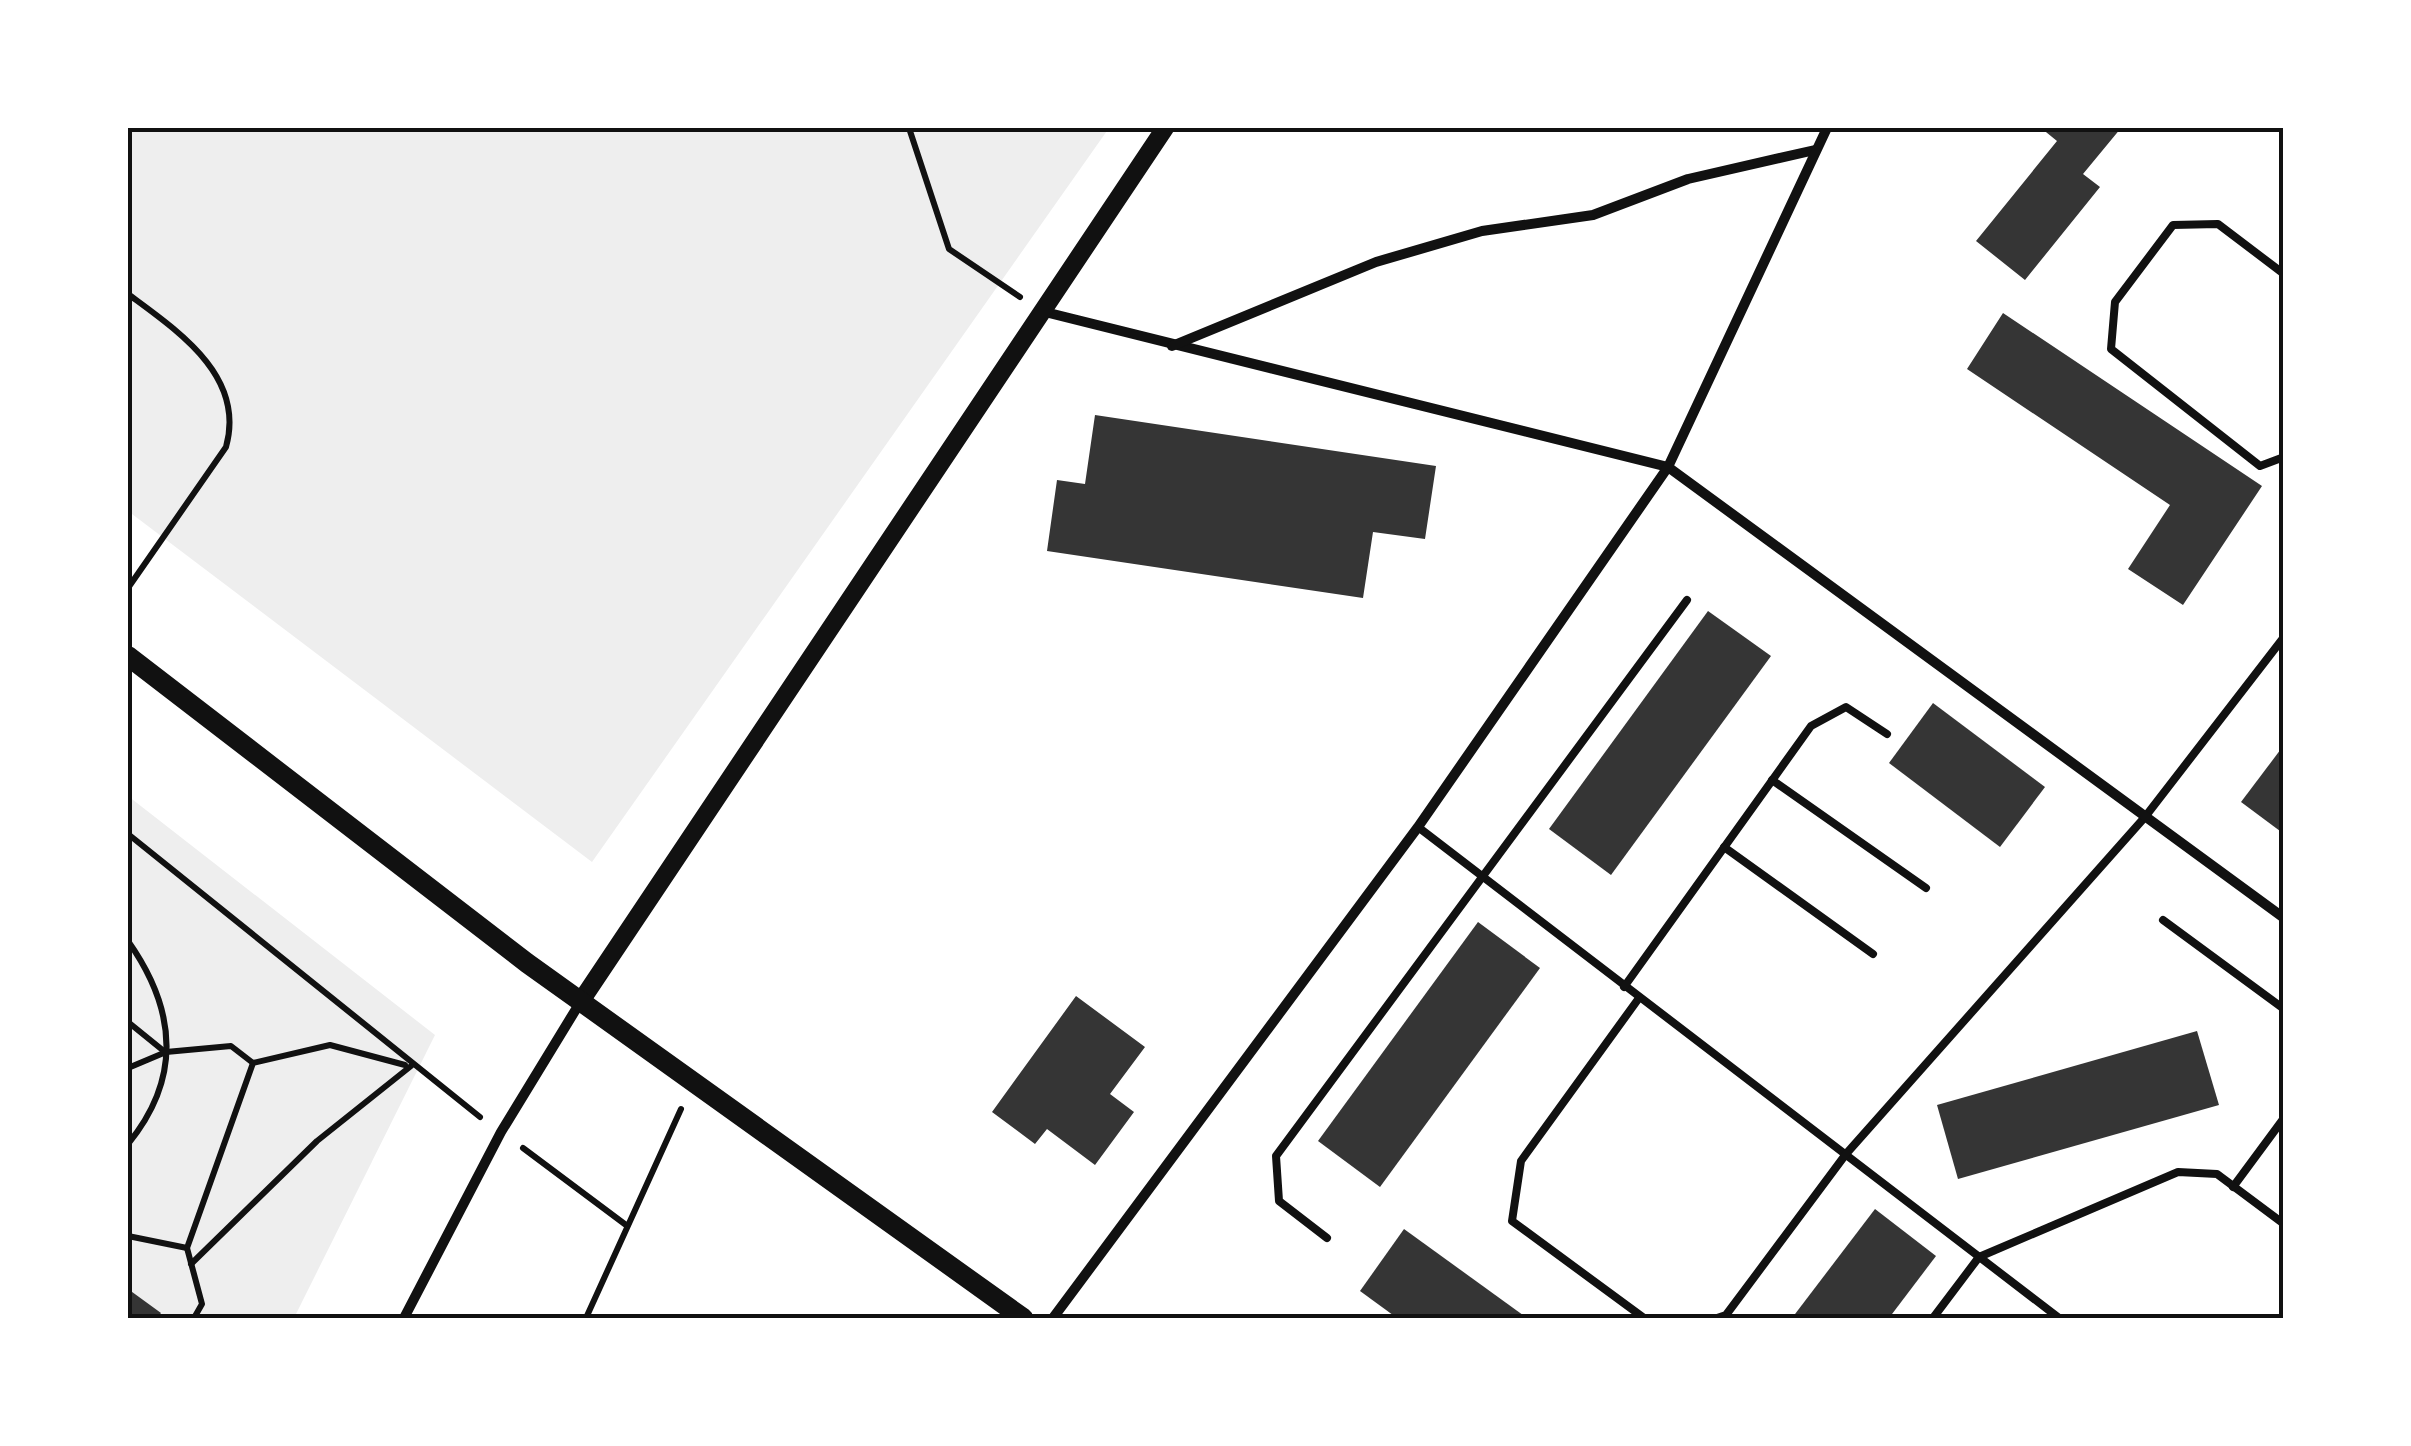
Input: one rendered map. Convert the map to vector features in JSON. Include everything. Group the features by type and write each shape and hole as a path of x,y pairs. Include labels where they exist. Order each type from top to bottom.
{"main road":[{"path":"128,656 692,1085 1023,1318"}],"street":[{"path":"404,1318 501,1132 581,1000 1040,310 1166,128"},
{"path":"1052,1318 1418,827 1668,467 1827,128"},
{"path":"1171,346 1376,262 1482,231 1594,215 1688,179 1815,150"},
{"path":"1040,310 1171,346 1668,467 2284,918"}],"lane":[{"path":"2284,274 2218,224 2174,225 2116,302 2111,349 2260,466 2284,457"},
{"path":"1327,1238 1280,1201 1276,1156 1687,600"},
{"path":"1717,1318 1726,1315 1846,1154 2145,818 2284,637"},
{"path":"1624,986 1811,726 1846,707 1887,734"},
{"path":"1772,780 1926,888"},
{"path":"1418,827 2060,1318"},
{"path":"1724,847 1873,954"},
{"path":"2163,920 2284,1009"},
{"path":"1640,998 1521,1161 1512,1220 1644,1318"},
{"path":"2233,1186 2284,1118"},
{"path":"1932,1318 1979,1257 2178,1172 2217,1174 2284,1224"}],"path":[{"path":"909,128 949,249 1040,310"},
{"path":"128,294 184,337 213,370 230,404 233,423 226,447 128,588"},
{"path":"128,834 412,1066"},
{"path":"128,941 154,981 168,1028 165,1076 147,1120 128,1144"},
{"path":"128,1022 166,1052"},
{"path":"253,1063 330,1044 412,1066"},
{"path":"128,1068 166,1052 231,1046 253,1063"},
{"path":"194,1318 202,1304 187,1248 253,1063"},
{"path":"192,1264 317,1140 412,1066"},
{"path":"586,1318 692,1085"},
{"path":"128,1236 187,1248"}],"shaded area":[{"path":"128,128 1109,128 592,862 128,511"},
{"path":"128,796 435,1035 294,1318 128,1318"}],"building":[{"path":"2041,128 2121,128 2083,174 2100,187 2025,280 1976,241 2057,141"},
{"path":"2003,313 2262,486 2183,605 2128,569 2170,505 1967,369"},
{"path":"1095,415 1436,466 1425,539 1373,532 1363,598 1047,551 1057,480 1085,484"},
{"path":"1708,611 1771,656 1611,875 1549,829"},
{"path":"1933,703 2045,787 2000,847 1889,763"},
{"path":"2284,745 2284,834 2241,802"},
{"path":"1478,922 1540,968 1380,1187 1318,1141"},
{"path":"1076,996 1145,1047 1110,1094 1134,1112 1095,1165 1047,1129 1035,1144 992,1112"},
{"path":"2197,1031 2219,1105 1958,1179 1937,1105"},
{"path":"1875,1209 1936,1256 1889,1318 1792,1318"},
{"path":"1404,1229 1527,1318 1397,1318 1360,1291"},
{"path":"128,1289 161,1313 157,1318 128,1318"}]}
